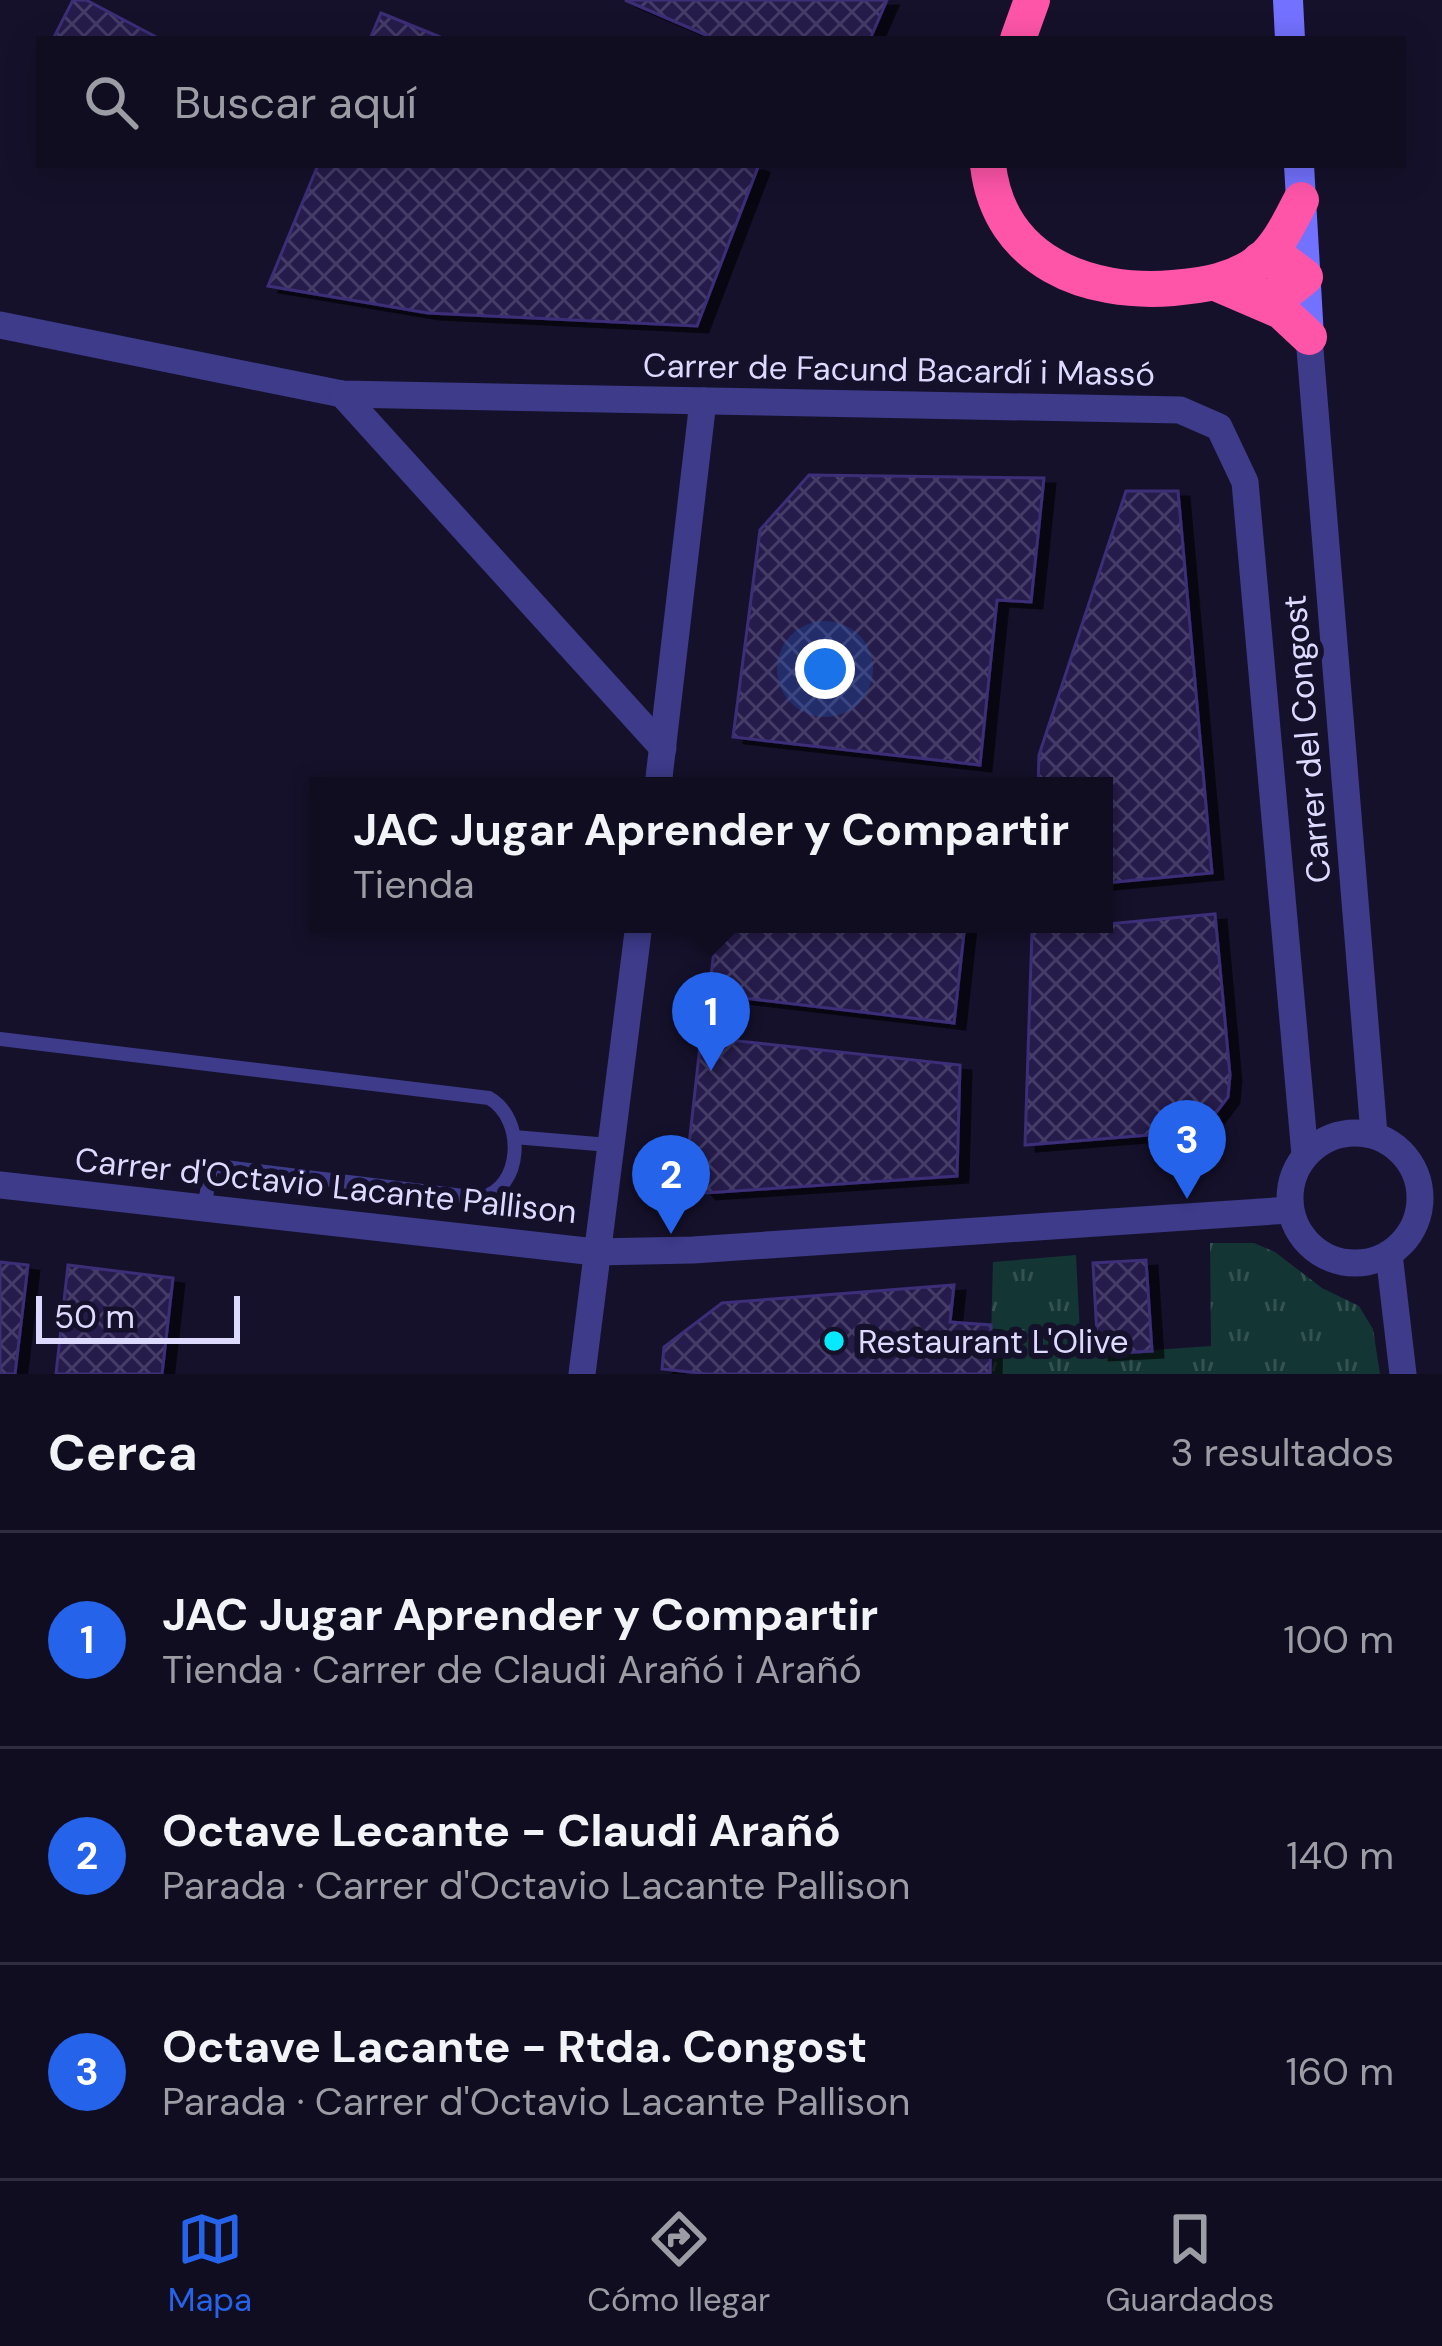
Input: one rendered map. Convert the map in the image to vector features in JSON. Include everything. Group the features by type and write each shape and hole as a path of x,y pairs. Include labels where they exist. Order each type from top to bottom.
{"highway":[{"path":"989,168 998,200 1019,237 1038,258 1066,274 1133,291 1218,284 1281,311 1309,337"},
{"path":"1218,284 1260,260 1281,236 1300,182"},
{"path":"1259,299 1290,289 1305,277 1285,262 1260,260"}],"street":[{"path":"1288,0 1290,36"},
{"path":"1300,182 1309,337"},
{"name":"Carrer de Facund Bacardí i Massó","path":"0,325 342,394 1180,410 1220,427 1245,482 1306,1155"},
{"name":"Carrer del Congost","path":"1309,337 1374,1134"},
{"path":"342,394 663,748"},
{"path":"659,777 703,401"},
{"path":"581,1374 638,933"},
{"path":"1374,1134 1408,1161 1431,1206 1389,1254 1359,1264 1328,1258 1298,1231 1290,1210 1293,1175 1324,1140 1374,1134"},
{"name":"Carrer d'Octavio Lacante Pallison","path":"0,1185 595,1252 693,1250 1290,1210"},
{"path":"1389,1254 1402,1374"}],"lane":[{"path":"0,1039 489,1098 506,1110 514,1128 509,1180 494,1195 480,1198 217,1166 211,1169 204,1208"},
{"path":"514,1137 609,1145"}],"green space":[{"path":"1210,1243 1254,1243 1275,1252 1322,1288 1359,1306 1373,1329 1380,1374 990,1374 993,1262 1076,1255 1081,1355 1211,1346"}],"building":[{"path":"73,0 86,0 154,36 55,36"},
{"path":"625,0 887,0 871,36 708,36"},
{"path":"381,13 438,36 371,36"},
{"path":"317,168 758,168 697,326 428,313 268,286"},
{"path":"809,475 1044,478 1031,602 997,600 980,765 733,737 760,530"},
{"path":"1126,491 1178,491 1212,873 1113,882 1113,777 1038,777 1039,755"},
{"path":"1215,914 1228,1097 1212,1118 1186,1132 1025,1145 1032,933 1113,933 1113,923"},
{"path":"716,933 964,933 954,1023 709,994"},
{"path":"701,1037 960,1065 957,1176 705,1193 686,1172"},
{"path":"1146,1260 1152,1351 1098,1354 1093,1263"},
{"path":"0,1262 28,1265 15,1374 0,1374"},
{"path":"68,1265 173,1278 162,1374 56,1374"},
{"path":"954,1285 950,1322 991,1325 990,1374 708,1374 662,1369 664,1347 722,1303"}],"place":[{"name":"JAC Jugar Aprender y Compartir","path":"711,1071"},
{"name":"Octave Lacante - Rtda. Congost","path":"1187,1199"},
{"name":"Octave Lecante - Claudi Arañó","path":"671,1234"},
{"name":"Restaurant L'Olive","path":"834,1341"}]}
